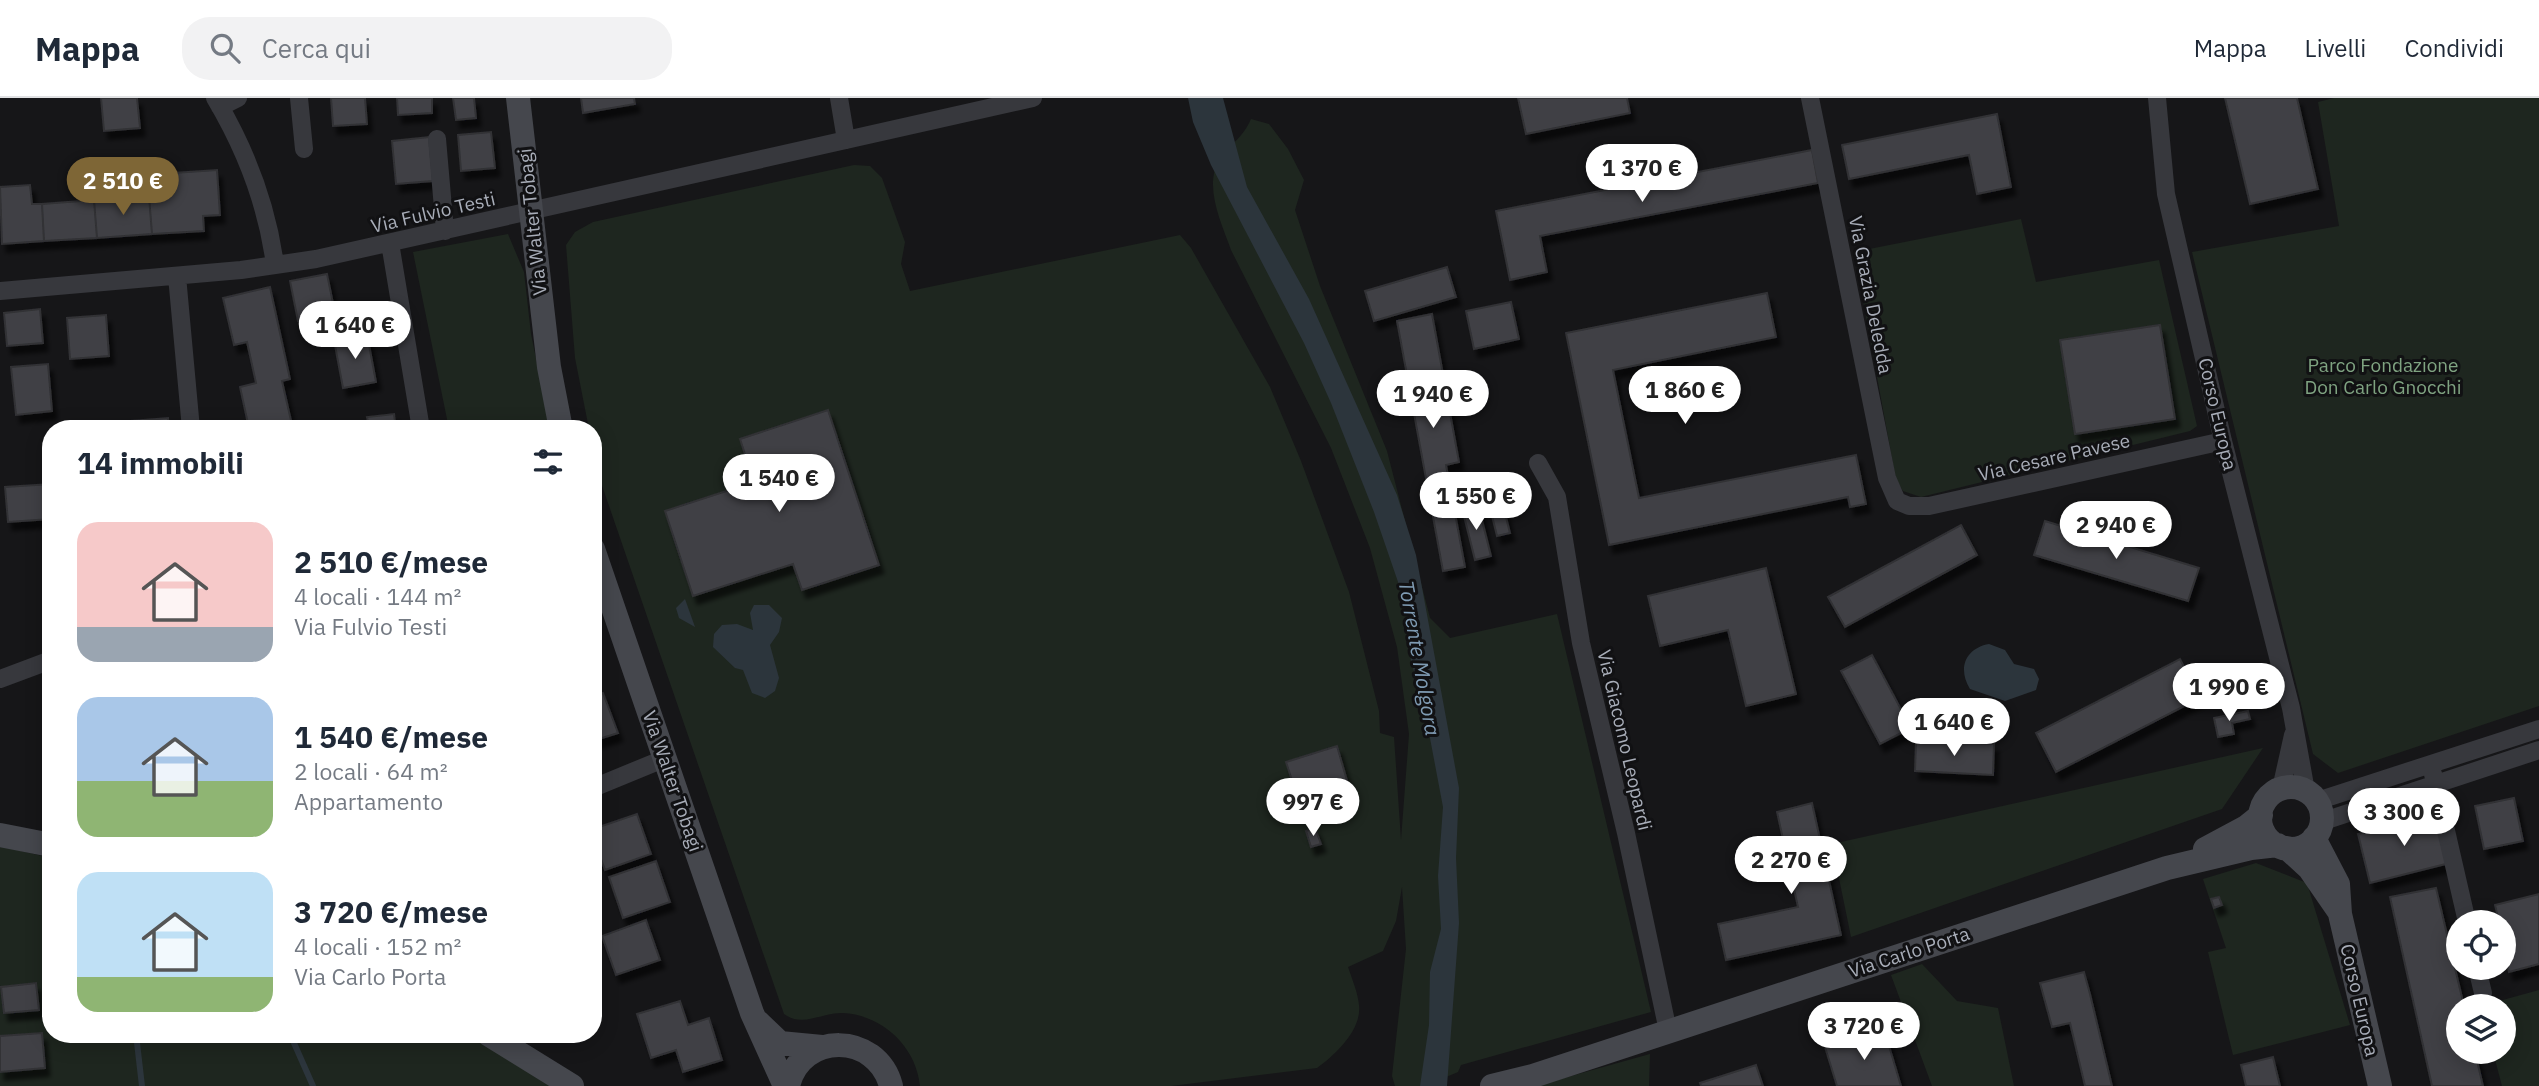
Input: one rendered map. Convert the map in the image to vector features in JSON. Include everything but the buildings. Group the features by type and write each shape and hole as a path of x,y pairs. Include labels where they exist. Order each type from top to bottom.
{"street":[{"path":"238,98 217,102 256,181 275,265"},
{"path":"299,98 304,149"},
{"name":"Via Walter Tobagi","path":"518,98 549,367 559,420"},
{"path":"839,98 846,140"},
{"name":"Via Fulvio Testi","path":"0,291 275,265 445,231 1033,98"},
{"name":"Via Grazia Deledda","path":"1810,98 1887,478 1895,499"},
{"name":"Corso Europa","path":"2157,98 2166,194 2314,813 2336,878 2340,914 2380,1086"},
{"path":"437,139 445,231"},
{"path":"390,243 420,420"},
{"path":"177,276 190,420"},
{"name":"Via Cesare Pavese","path":"1895,499 1909,506 1929,506 2223,441"},
{"name":"Via Giacomo Leopardi","path":"1538,463 1557,497 1581,643 1626,833 1668,1031"},
{"name":"Via Walter Tobagi","path":"602,592 666,758 752,1013 787,1086"},
{"path":"0,679 42,663"},
{"name":"Corso Europa","path":"2281,789 2293,728"},
{"path":"2314,813 2297,788 2281,789 2267,798 2260,815 2264,832 2282,847 2301,847 2314,813 2430,764 2539,729"},
{"path":"2314,813 2435,784 2539,750"},
{"path":"602,784 666,758"},
{"path":"2430,764 2463,910"},
{"name":"Via Carlo Porta","path":"2167,868 2232,835 2260,815"},
{"path":"0,835 42,843"},
{"name":"Via Carlo Porta","path":"1492,1086 1533,1076 2167,868 2256,847 2282,847"},
{"name":"Corso Europa","path":"2282,847 2309,868 2340,914"},
{"path":"2480,980 2483,993"},
{"name":"Via Walter Tobagi","path":"752,1013 776,1041 791,1046 822,1047 840,1044 864,1049 883,1067 891,1086"},
{"path":"503,1043 572,1086"},
{"path":"787,1086 801,1061 822,1047"}],"green space":[{"name":"Parco Fondazione Don Carlo Gnocchi","path":"2334,98 2539,98 2539,706 2338,773 2313,754 2192,252 2339,226 2318,102"},
{"path":"1251,119 1269,124 1288,149 1304,180 1295,210 1320,286 1387,451 1430,618 1450,638 1557,614 1651,1012 1461,1065 1458,1072 1425,1086 1395,1086 1392,1076 1406,949 1402,887 1396,921 1383,951 1348,967 1358,1000 1359,1014 1356,1024 1339,1049 1317,1068 1171,1086 920,1086 912,1058 895,1035 883,1026 857,1015 843,1013 805,1020 784,1014 602,486 602,420 587,420 575,358 566,245 575,232 593,222 854,165 870,166 882,178 905,242 901,264 910,291 1180,235 1191,248 1270,387 1301,461 1349,592 1379,711 1380,733 1394,737 1401,840 1409,734 1397,647 1370,548 1331,448 1231,250 1215,204 1215,169"},
{"path":"2021,219 2036,282 2159,260 2197,426 2190,431 1921,497 1903,491 1896,480 1854,252"},
{"path":"508,234 524,272 531,334 549,420 447,420 413,252"},
{"path":"2263,748 2222,809 1851,937 1832,844"},
{"path":"0,846 42,856 42,1043 487,1043 556,1086 0,1086"},
{"path":"2256,863 2307,883 2350,1025 2233,1055 2208,952 2226,948 2203,879"},
{"path":"1922,964 1957,1001 1998,1008 2014,1086 1932,1086 1891,975"},
{"path":"2539,990 2539,1086 2502,1086 2496,1064 2516,1064 2516,996"},
{"path":"1650,1054 1649,1086 1535,1086"}],"water":[{"name":"Torrente Molgora","path":"1188,98 1223,98 1247,187 1309,299 1397,495 1416,555 1459,788 1456,858 1459,923 1447,1086 1420,1086 1429,1025 1430,972 1441,929 1438,876 1443,807 1423,701 1411,661 1408,611 1374,512 1331,403 1304,343 1211,165 1193,122"},
{"path":"685,599 695,627 679,618 676,608"},
{"path":"754,605 769,605 782,618 779,632 770,645 779,678 775,691 765,698 752,693 743,670 735,668 713,647 714,634 722,625 737,624 753,630 750,613"},
{"path":"1989,644 2005,650 2014,664 2034,669 2039,679 2036,690 2005,701 1970,689 1964,674 1966,660 1974,650"}],"waterway":[{"path":"137,1043 142,1086"},
{"path":"294,1043 313,1086"}]}
